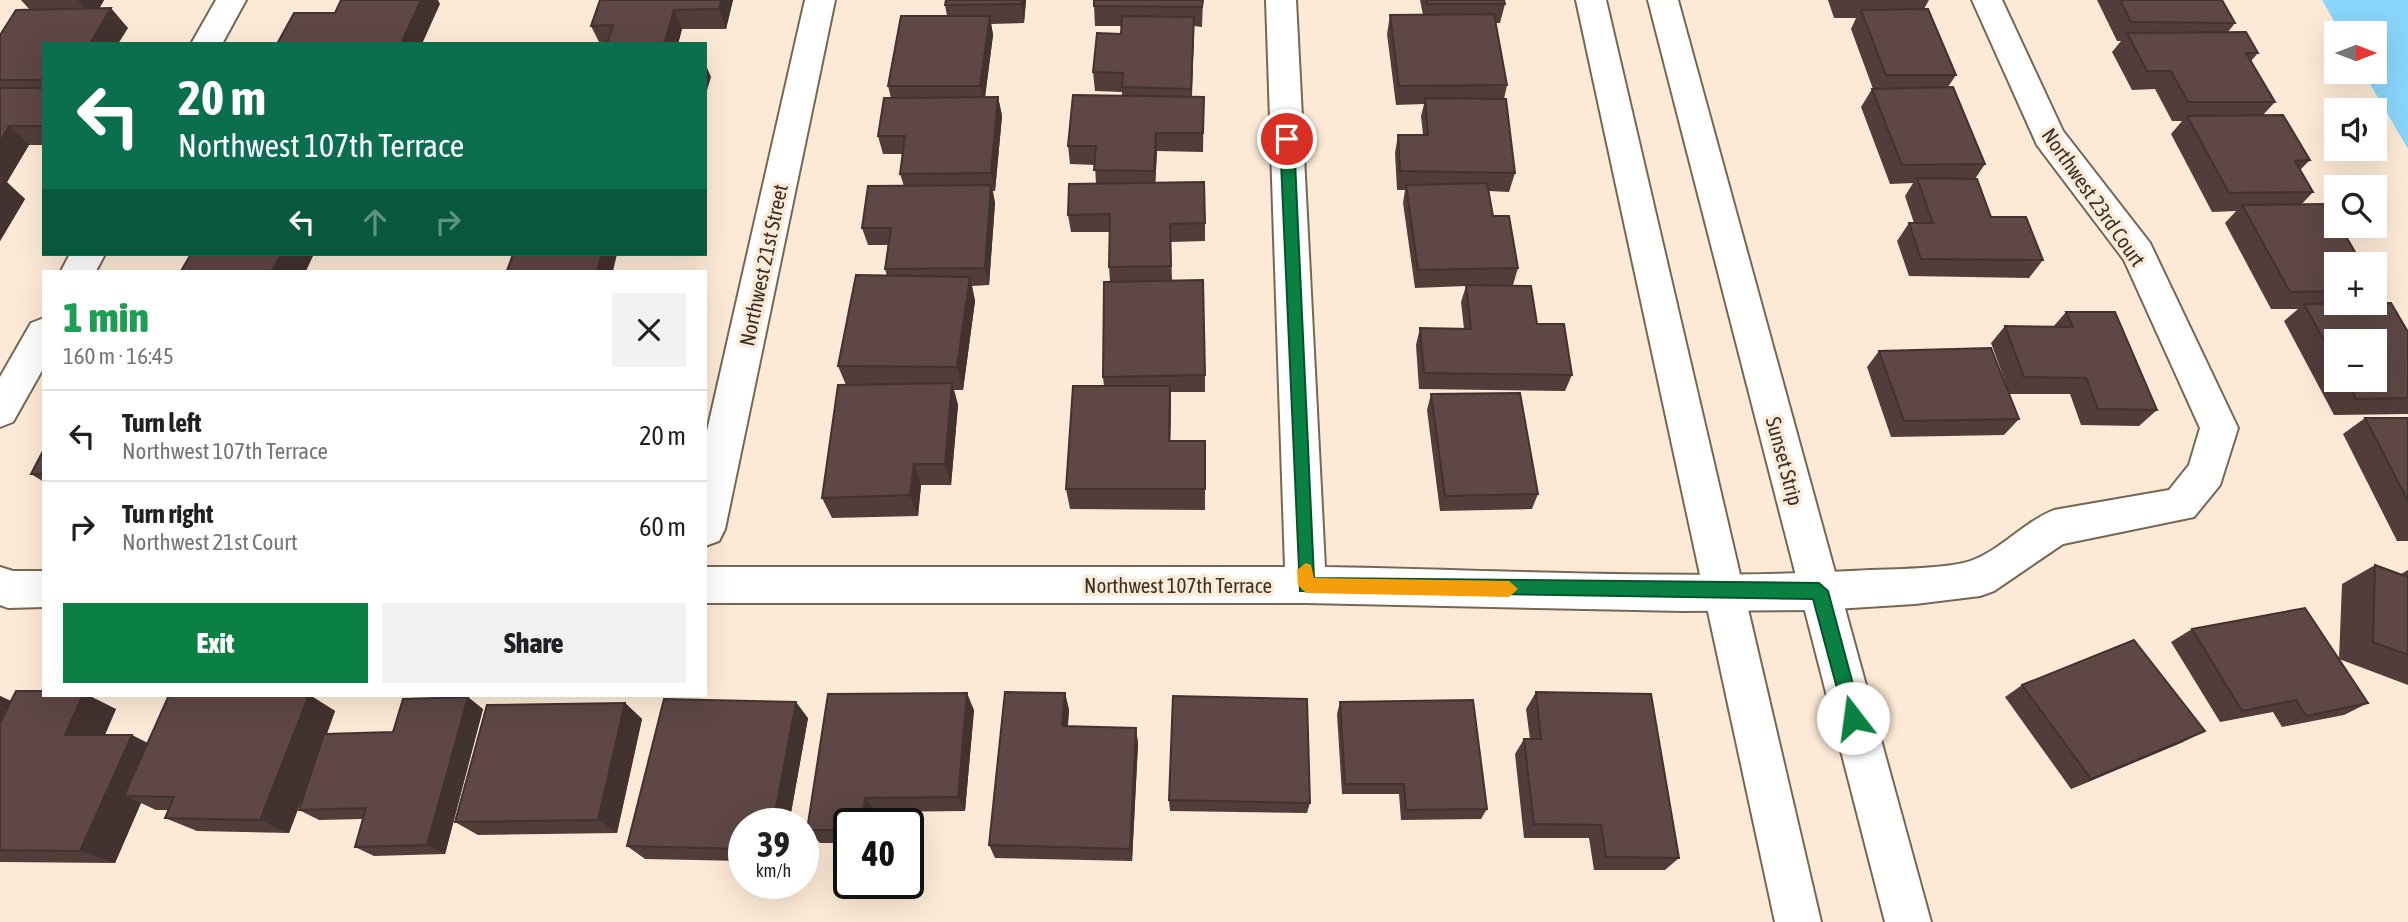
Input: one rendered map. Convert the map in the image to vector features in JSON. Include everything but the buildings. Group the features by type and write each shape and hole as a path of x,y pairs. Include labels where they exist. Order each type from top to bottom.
{"street":[{"path":"207,42 231,0"},
{"name":"Northwest 21st Street","path":"707,520 820,0"},
{"path":"1281,0 1306,585"},
{"path":"1591,0 1798,922"},
{"name":"Sunset Strip","path":"1663,0 1908,922"},
{"name":"Northwest 23rd Court","path":"1987,0 2049,137 2138,253 2219,429 2206,473"},
{"path":"0,411 42,337"},
{"name":"Northwest 107th Terrace","path":"707,585 1306,585 1725,592 1915,586 1980,578 2054,528 2180,505 2206,473"},
{"path":"0,586 8,590 42,589"}],"water":[{"path":"2322,0 2408,0 2408,149 2387,113 2387,98 2378,98 2370,84 2387,84 2387,21 2334,21"}],"slow traffic":[{"path":"1306,570 1306,585 1509,589"}],"route":[{"path":"1287,139 1306,585 1683,592 1819,591 1853,718"}]}
